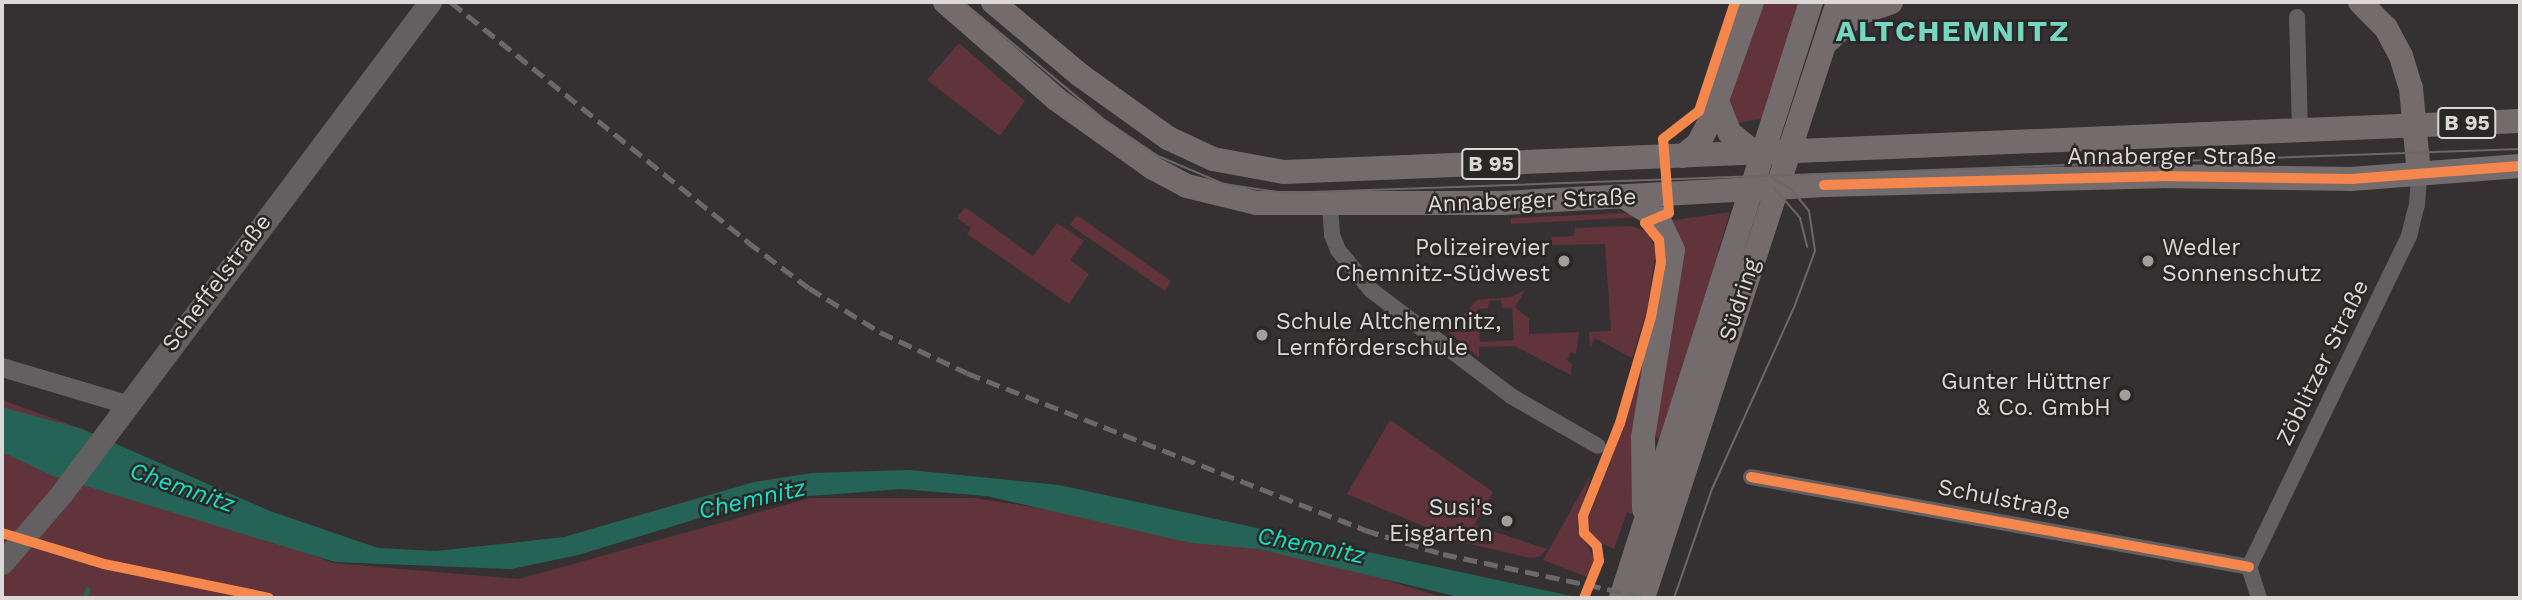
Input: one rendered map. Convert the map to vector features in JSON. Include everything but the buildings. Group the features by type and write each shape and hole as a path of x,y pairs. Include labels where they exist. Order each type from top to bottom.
{"main road":[{"name":"Scheffelstraße","path":"2,563 62,493 126,404 430,2"},
{"name":"Annaberger Straße","path":"945,2 1056,99 1153,168 1187,186 1232,199 1330,205 1626,198 1860,183 2161,176 2351,179 2520,166"},
{"name":"Annaberger Straße","path":"993,2 1146,125 1189,149 1234,164 1317,172 2520,121"},
{"path":"1683,156 1704,135 1718,104 1752,2"},
{"name":"Südring","path":"1643,598 1654,531 1730,250 1811,2"},
{"name":"Südring","path":"1621,598 1654,531 1756,252 1838,2"},
{"path":"1824,46 1857,13 1891,2"},
{"path":"2360,2 2386,28 2401,56 2415,125 2419,174"},
{"path":"1718,104 1730,134 1756,154"},
{"path":"1626,198 1658,218 1674,250 1643,437 1654,531"}],"street":[{"path":"2297,17 2300,130"},
{"name":"Zöblitzer Straße","path":"2249,567 2409,236 2417,205 2419,174"},
{"path":"1330,205 1332,235 1338,250 1371,290 1511,396 1598,446"},
{"path":"2,367 126,404"},
{"name":"Schulstraße","path":"1751,477 2249,567"},
{"path":"2249,567 2259,598"}],"shaded area":[{"path":"1752,2 1811,2 1783,87 1772,85 1761,119 1732,124 1721,118"},
{"path":"959,43 1025,101 1000,136 927,80"},
{"path":"965,207 1033,256 1057,223 1084,241 1070,260 1089,274 1069,304 967,234 971,228 957,218"},
{"path":"1730,212 1718,252 1721,253 1659,440 1655,435 1667,221"},
{"path":"1626,213 1644,217 1511,224 1511,218"},
{"path":"1077,215 1171,281 1165,291 1070,225"},
{"path":"1631,226 1648,232 1656,251 1646,315 1632,358 1595,338 1590,347 1589,332 1611,331 1605,244 1552,245 1551,237 1574,236 1575,228"},
{"path":"1525,290 1515,307 1529,319 1529,334 1579,332 1576,354 1571,352 1567,360 1572,364 1571,375 1514,346 1479,347 1479,358 1449,332 1479,330 1480,342 1514,340 1512,308 1502,308 1501,300 1489,301 1488,308 1477,309 1477,319 1458,321 1477,300 1512,297"},
{"path":"1650,336 1636,499 1632,514 1627,512 1614,549 1592,538 1586,524 1625,424"},
{"path":"2,400 88,431 92,470 333,563 519,579 810,498 974,498 1263,542 1444,598 2,598"},
{"path":"1390,420 1493,492 1474,525 1547,549 1539,557 1530,558 1461,542 1347,494"},
{"path":"1590,476 1577,528 1594,557 1590,578 1543,560"}],"water":[{"name":"Chemnitz","path":"2,407 82,429 270,511 378,548 436,551 564,537 754,482 812,473 910,470 1059,485 1580,598 1463,598 1259,549 1191,543 987,496 901,489 759,500 578,555 511,569 335,562 53,476 2,452"}],"waterway":[{"path":"84,598 87,590"}],"tram line":[{"path":"963,2 1102,118 1158,156 1224,184 1284,193 2520,149"},
{"path":"1674,598 1712,489 1795,305 1815,251 1809,211 1791,189 1769,176"},
{"path":"1774,188 1800,218 1807,247"}],"railway":[{"path":"451,2 748,242 809,288 880,332 967,373 1365,530 1443,554 1650,598"}],"cycle path":[{"path":"1584,598 1599,561 1597,546 1584,533 1583,516 1620,423 1651,317 1661,262 1659,240 1645,223 1669,213 1663,139 1699,111 1735,2"},
{"path":"1824,185 2160,176 2351,179 2520,166"},
{"path":"1751,477 2249,567"},
{"path":"2,533 104,564 269,598"}],"place":[{"name":"Polizeirevier Chemnitz-Südwest","path":"1564,261"},
{"name":"Wedler Sonnenschutz","path":"2148,261"},
{"name":"Schule Altchemnitz, Lernförderschule","path":"1262,335"},
{"name":"Gunter Hüttner & Co. GmbH","path":"2125,395"},
{"name":"Susi's Eisgarten","path":"1507,521"}],"district":[{"name":"ALTCHEMNITZ","path":"1953,31"}]}
